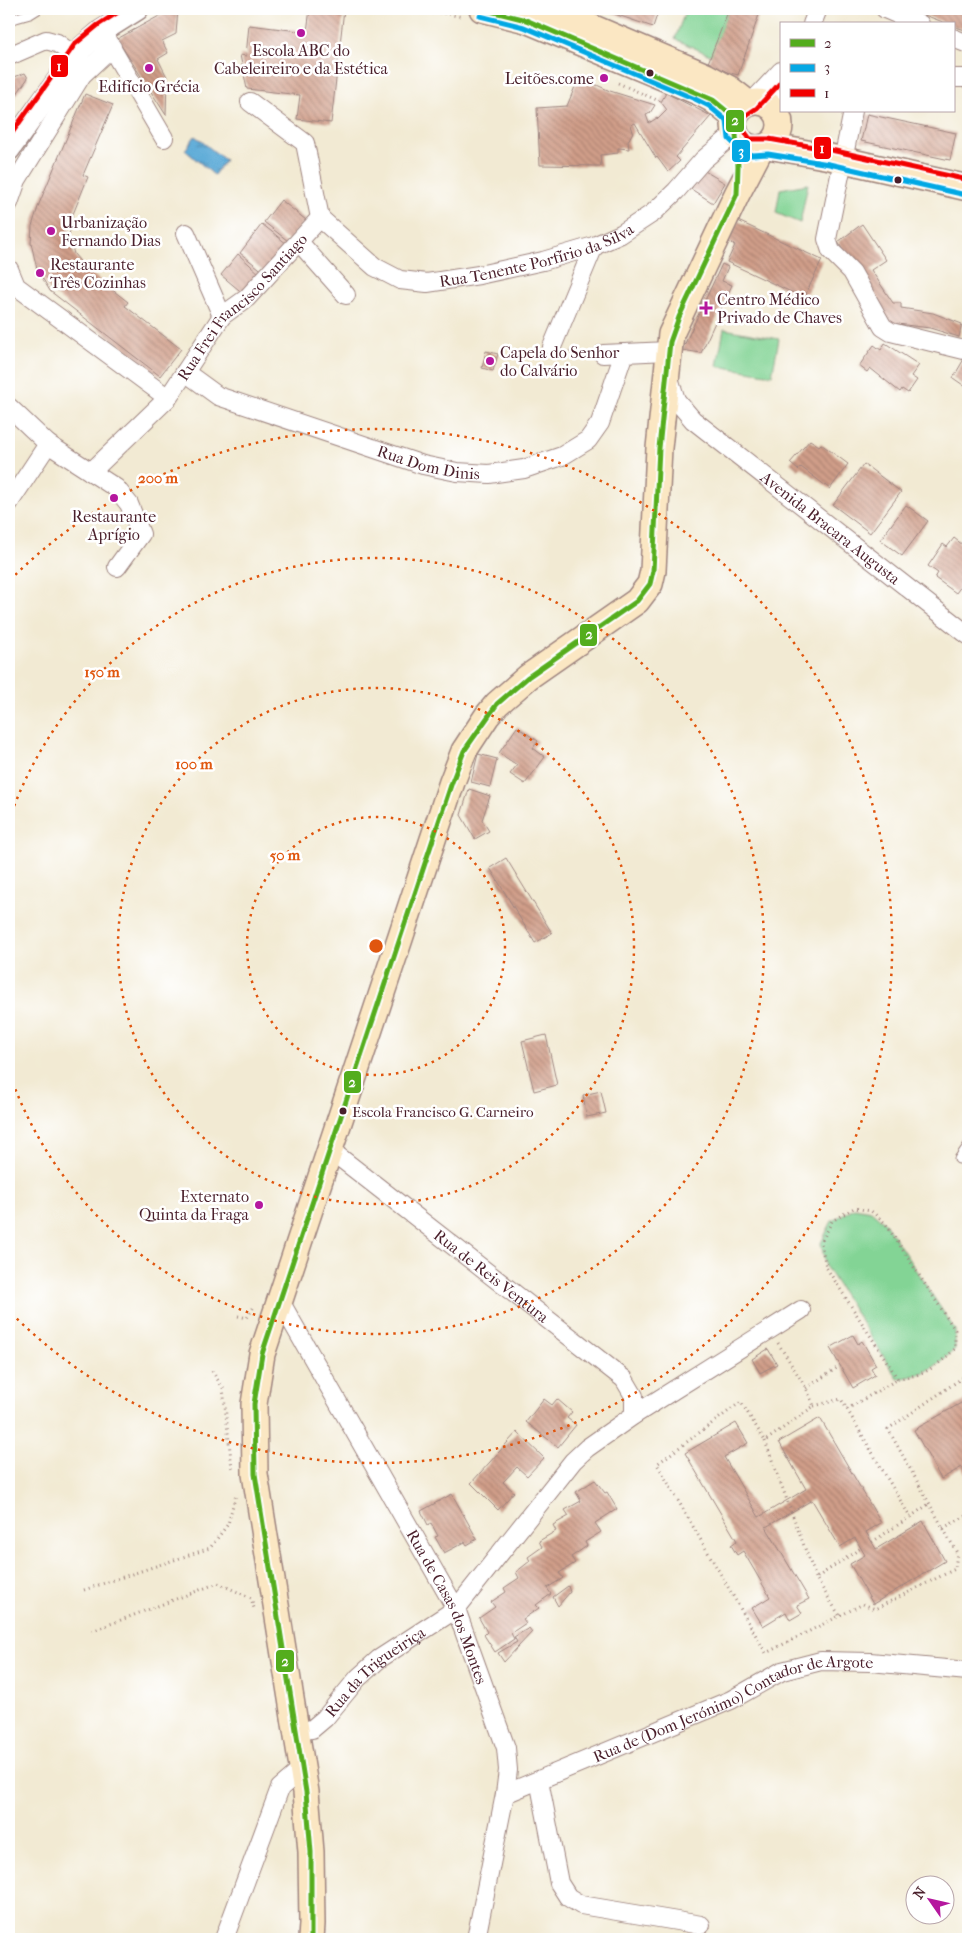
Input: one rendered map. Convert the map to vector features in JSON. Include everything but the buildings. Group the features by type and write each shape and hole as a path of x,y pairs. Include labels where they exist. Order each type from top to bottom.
{"main road":[{"path":"548,9 711,78 730,89 741,118 747,146 836,158 968,188"},
{"path":"476,14 526,20 698,92 741,118"},
{"path":"311,1939 311,1852 302,1769 255,1474 254,1404 268,1301 329,1149 464,751 497,704 517,685 622,612 643,595 650,584 652,578 659,448 672,334 737,194 765,147 778,134 779,110 767,104 741,118"},
{"path":"781,112 802,139 836,158"},
{"path":"737,194 741,118"}],"street":[{"path":"806,22 811,9"},
{"path":"813,22 818,9"},
{"path":"884,9 915,22"},
{"path":"9,203 17,180 82,75 127,12"},
{"path":"954,38 968,44"},
{"path":"9,149 71,61 107,39"},
{"path":"107,39 164,138"},
{"path":"9,56 46,40 58,43 71,61"},
{"name":"Rua Tenente Porfírio da Silva","path":"320,218 375,267 400,280 427,283 543,261 594,246 621,234 646,219 676,191 780,72"},
{"path":"954,78 968,78"},
{"path":"250,102 305,143 320,218"},
{"path":"853,112 836,158 827,239 831,251 852,272 883,326 891,332 968,351"},
{"name":"Rua Frei Francisco Santiago","path":"91,472 168,398 222,316 248,298 320,218"},
{"path":"186,232 222,316"},
{"path":"299,242 346,295"},
{"path":"552,347 594,246"},
{"path":"9,269 12,284 168,398"},
{"path":"603,354 624,353 668,362"},
{"name":"Rua Dom Dinis","path":"185,372 218,396 423,465 457,472 490,474 524,469 562,456 588,440 600,423 624,353"},
{"name":"Avenida Bracara Augusta","path":"668,362 676,400 693,420 968,635"},
{"path":"9,408 48,444 116,488 129,504 141,534 116,567"},
{"path":"659,448 667,431 673,424 681,420 693,420"},
{"path":"9,503 48,444"},
{"name":"Rua de Reis Ventura","path":"329,1149 624,1379 634,1396 634,1415"},
{"name":"Rua de Casas dos Montes","path":"268,1301 456,1609 506,1748 508,1770 505,1794 476,1939"},
{"name":"Rua da Trigueiriça","path":"296,1732 312,1729 325,1718 358,1678 379,1659 456,1609 573,1461 587,1448 634,1415 801,1310"},
{"name":"Rua de (Dom Jerónimo) Contador de Argote","path":"505,1794 731,1700 782,1671 822,1661 870,1662 968,1671"},
{"path":"224,1939 280,1788 302,1769"},
{"path":"539,1780 559,1884 568,1897 581,1905 701,1925"}],"lane":[{"path":"9,20 30,14 38,9"},
{"path":"959,1159 968,1146"}],"path":[{"path":"404,9 476,14"},
{"path":"552,347 562,351 603,354"},
{"path":"847,1409 898,1379 919,1376 938,1365 955,1349 955,1330 885,1223 870,1211 854,1208 832,1221 822,1243 826,1267 898,1379"},
{"path":"238,1316 247,1318 268,1301"},
{"path":"770,1329 806,1388 814,1406"},
{"path":"806,1388 837,1368"},
{"path":"212,1371 223,1388 233,1475"},
{"path":"839,1615 816,1578 765,1440 741,1402 657,1464 766,1653 863,1604 875,1609 955,1569 957,1553 888,1429 968,1374"},
{"path":"765,1440 814,1406 841,1399 910,1517"},
{"path":"84,1590 210,1548 228,1524 236,1494 235,1485"},
{"path":"872,1542 929,1504"},
{"path":"943,1528 968,1515"},
{"path":"816,1578 861,1548"},
{"path":"92,1631 218,1583 251,1598 256,1618"}],"green space":[{"path":"686,9 729,9 712,56 675,39"},
{"path":"808,184 800,223 776,213 780,189"},
{"path":"724,329 779,339 772,375 717,366"},
{"path":"854,1208 871,1211 885,1223 955,1330 955,1349 935,1366 923,1373 898,1379 826,1267 821,1243 832,1221"}],"water":[{"path":"195,136 225,160 214,175 185,150"}],"transit line":[{"name":"1","path":"9,137 75,44 98,25 123,9"},
{"name":"2","path":"311,1939 311,1852 306,1792 255,1474 254,1404 262,1354 452,782 464,751 497,704 528,677 637,601 650,584 653,571 659,448 670,342 679,317 737,194 738,166 735,118 713,100 526,20 482,9"},
{"name":"3","path":"480,16 524,27 709,106 727,121 729,139 742,152 752,155 768,154 829,164 966,195"},
{"name":"1","path":"780,83 757,108 745,116 742,128 750,139 769,139 831,150 968,180"}],"place":[{"name":"Escola ABC do Cabeleireiro e da Estética","path":"301,33"},
{"name":"Edifício Grécia","path":"149,68"},
{"name":"Leitões.come","path":"604,78"},
{"name":"Urbanização Fernando Dias","path":"51,231"},
{"name":"Restaurante Três Cozinhas","path":"40,273"},
{"name":"Centro Médico Privado de Chaves","path":"706,308"},
{"name":"Capela do Senhor do Calvário","path":"490,361"},
{"name":"Restaurante Aprígio","path":"114,498"},
{"name":"Escola Francisco G. Carneiro","path":"343,1111"},
{"name":"Externato Quinta da Fraga","path":"259,1205"}]}
